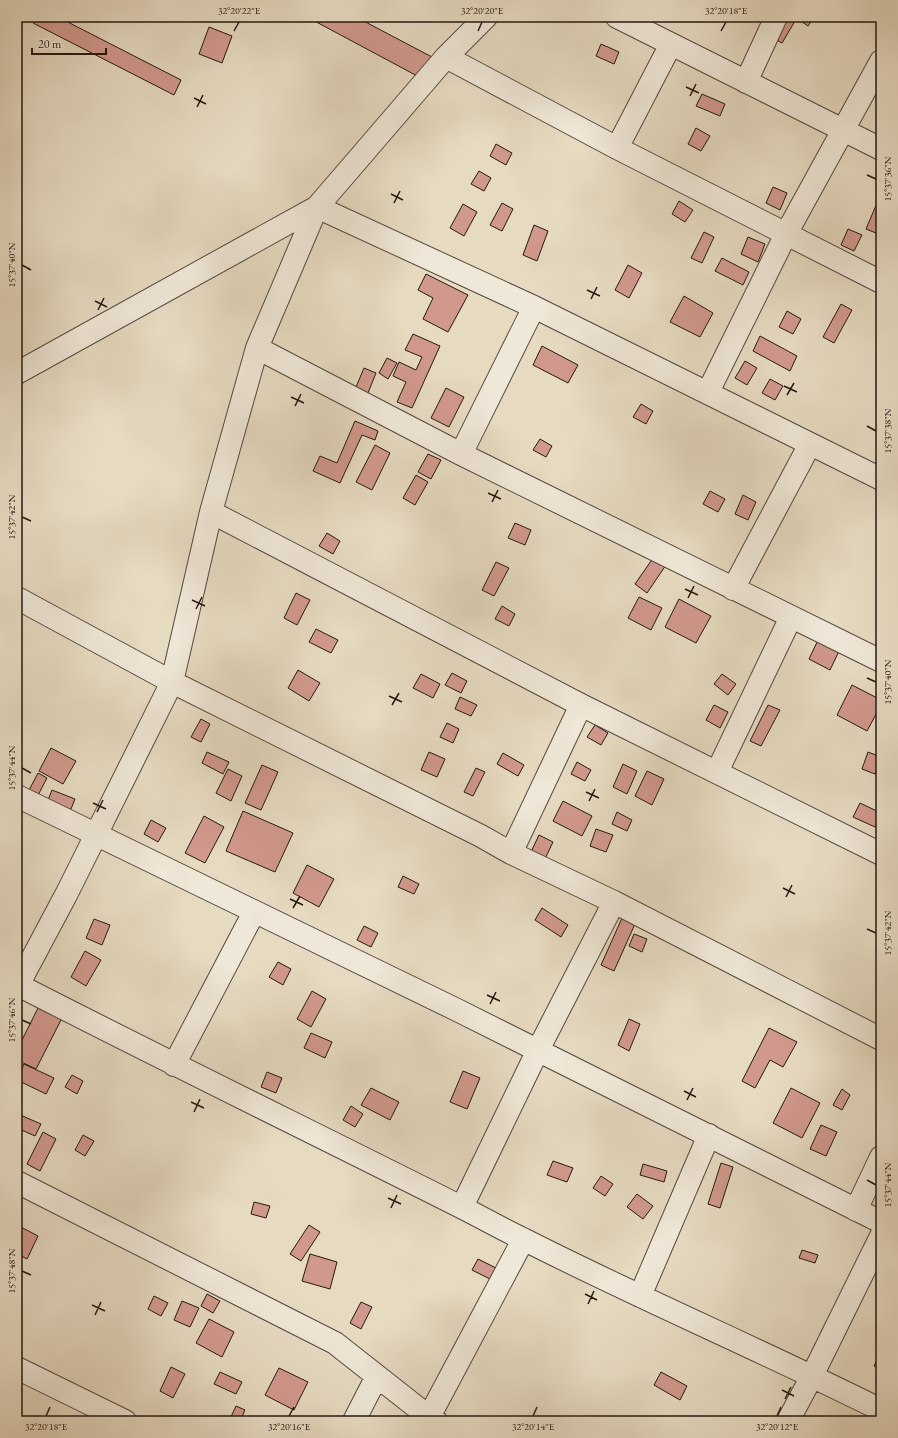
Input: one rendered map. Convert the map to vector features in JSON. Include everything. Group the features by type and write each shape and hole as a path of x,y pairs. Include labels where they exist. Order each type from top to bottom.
{"street":[{"path":"486,17 446,57 317,207 257,348 211,512 172,682 96,834 17,986 462,1207 523,1240 881,1410"},
{"path":"617,17 881,149"},
{"path":"746,82 776,17"},
{"path":"616,148 670,44"},
{"path":"446,57 616,148 881,282"},
{"path":"708,392 786,234 844,131 881,61"},
{"path":"317,207 534,306 881,479"},
{"path":"17,372 317,207"},
{"path":"461,454 534,306"},
{"path":"257,348 461,454 881,662"},
{"path":"733,588 810,444"},
{"path":"211,512 581,705 881,854"},
{"path":"17,598 172,682 481,836 511,853 614,902 881,1039"},
{"path":"717,772 791,617"},
{"path":"511,853 581,705"},
{"path":"17,796 538,1050 881,1222"},
{"path":"462,1207 538,1050 614,902"},
{"path":"174,1065 254,912"},
{"path":"640,1296 709,1135"},
{"path":"856,1210 881,1157"},
{"path":"17,1182 335,1343 433,1419 523,1240"},
{"path":"788,1421 812,1376 881,1236"},
{"path":"17,1368 125,1421"},
{"path":"354,1421 377,1376"}],"building":[{"path":"36,17 58,17 181,80 174,95 33,23"},
{"path":"307,17 356,17 432,57 421,78"},
{"path":"780,17 788,17 795,21 782,43 769,36"},
{"path":"795,17 814,17 808,26"},
{"path":"209,27 232,36 222,63 199,54"},
{"path":"601,44 619,52 614,64 596,56"},
{"path":"702,94 725,104 720,116 696,106"},
{"path":"696,128 710,136 701,151 688,144"},
{"path":"496,144 512,153 506,165 490,156"},
{"path":"479,171 491,178 484,191 471,184"},
{"path":"773,187 787,193 780,210 766,203"},
{"path":"679,201 693,210 685,222 672,214"},
{"path":"502,203 513,209 502,231 490,225"},
{"path":"877,203 881,205 881,235 866,229"},
{"path":"463,204 477,212 464,236 450,228"},
{"path":"534,225 548,231 537,261 523,255"},
{"path":"848,229 862,235 854,251 841,245"},
{"path":"704,232 714,237 702,263 691,258"},
{"path":"748,237 765,244 758,262 741,254"},
{"path":"722,258 749,272 743,285 715,271"},
{"path":"628,265 642,273 629,298 615,290"},
{"path":"426,274 468,295 448,332 423,319 433,298 418,290"},
{"path":"684,296 713,313 700,337 670,322"},
{"path":"841,304 852,310 834,343 823,337"},
{"path":"787,311 801,319 793,334 779,327"},
{"path":"413,334 440,346 412,408 397,402 406,382 393,376 399,362 416,370 422,357 405,350"},
{"path":"760,336 797,356 790,371 753,351"},
{"path":"542,346 578,365 568,383 533,365"},
{"path":"387,358 397,363 388,379 379,373"},
{"path":"745,361 757,368 747,385 735,378"},
{"path":"364,368 376,373 368,393 356,387"},
{"path":"770,379 783,386 775,400 762,393"},
{"path":"446,388 464,397 449,427 431,418"},
{"path":"641,404 653,411 646,424 633,417"},
{"path":"355,421 378,431 375,440 362,435 340,483 313,471 320,456 337,463"},
{"path":"540,439 552,446 546,457 533,450"},
{"path":"375,445 390,453 372,490 356,482"},
{"path":"428,454 441,460 431,479 418,472"},
{"path":"416,475 428,482 415,505 403,498"},
{"path":"710,491 725,499 718,512 703,504"},
{"path":"743,495 756,502 748,520 735,514"},
{"path":"515,523 531,530 525,545 508,538"},
{"path":"327,533 340,541 333,554 319,546"},
{"path":"656,554 668,562 647,593 635,584"},
{"path":"496,562 509,568 494,596 482,590"},
{"path":"296,593 310,600 297,625 284,618"},
{"path":"639,597 662,608 651,630 628,618"},
{"path":"679,599 711,616 696,643 665,627"},
{"path":"502,606 515,614 509,626 495,619"},
{"path":"316,629 338,640 331,653 309,642"},
{"path":"820,636 841,647 830,670 809,659"},
{"path":"298,670 320,683 309,701 288,688"},
{"path":"452,673 467,681 461,693 445,685"},
{"path":"421,674 440,684 433,698 413,688"},
{"path":"722,674 736,684 728,695 714,684"},
{"path":"852,685 881,700 881,705 867,731 837,715"},
{"path":"460,697 477,705 471,716 455,709"},
{"path":"714,705 728,712 720,728 706,720"},
{"path":"768,705 780,710 761,746 750,741"},
{"path":"201,719 210,724 201,742 191,737"},
{"path":"447,723 459,729 453,743 440,737"},
{"path":"595,725 608,733 601,745 587,737"},
{"path":"51,748 76,761 63,784 39,771"},
{"path":"207,752 229,762 223,774 202,763"},
{"path":"429,752 445,759 437,777 421,770"},
{"path":"868,752 881,757 875,774 862,769"},
{"path":"503,753 524,765 518,776 497,764"},
{"path":"577,762 591,770 585,781 571,774"},
{"path":"623,764 637,771 627,794 613,787"},
{"path":"262,765 278,772 261,810 245,803"},
{"path":"476,768 485,772 473,796 464,792"},
{"path":"228,769 242,776 231,801 216,793"},
{"path":"647,771 664,779 652,805 635,796"},
{"path":"38,773 47,778 36,799 27,794"},
{"path":"52,790 75,799 69,814 46,805"},
{"path":"563,801 592,816 582,836 553,821"},
{"path":"860,803 881,813 875,827 853,817"},
{"path":"243,811 293,833 275,872 226,851"},
{"path":"617,812 632,820 627,831 612,824"},
{"path":"204,816 224,827 205,863 185,853"},
{"path":"151,820 166,828 158,842 144,834"},
{"path":"596,829 613,835 606,852 590,846"},
{"path":"539,835 553,842 544,861 530,854"},
{"path":"307,865 334,879 319,907 293,893"},
{"path":"403,876 419,884 414,894 398,887"},
{"path":"542,908 568,925 561,937 535,920"},
{"path":"622,918 635,924 614,971 601,965"},
{"path":"94,919 110,925 102,945 86,938"},
{"path":"364,926 378,933 371,947 357,940"},
{"path":"634,934 647,939 642,952 629,946"},
{"path":"85,951 101,960 86,986 71,977"},
{"path":"278,962 291,969 283,985 269,977"},
{"path":"312,991 326,999 311,1027 297,1019"},
{"path":"39,1006 62,1018 36,1069 17,1060 17,1050"},
{"path":"629,1019 640,1024 629,1051 618,1045"},
{"path":"769,1028 797,1042 783,1067 770,1060 755,1088 742,1081"},
{"path":"311,1033 332,1042 325,1058 304,1048"},
{"path":"24,1064 54,1078 46,1094 17,1080"},
{"path":"463,1071 480,1078 467,1109 450,1102"},
{"path":"267,1072 282,1078 276,1093 261,1087"},
{"path":"72,1075 83,1081 77,1094 65,1087"},
{"path":"371,1088 399,1102 390,1120 361,1105"},
{"path":"791,1088 820,1103 802,1138 773,1123"},
{"path":"842,1089 850,1095 842,1110 833,1105"},
{"path":"351,1106 363,1114 355,1127 343,1120"},
{"path":"18,1114 41,1124 35,1136 17,1128"},
{"path":"821,1125 837,1132 826,1156 810,1149"},
{"path":"43,1132 56,1139 40,1171 27,1164"},
{"path":"83,1135 94,1141 85,1156 75,1150"},
{"path":"553,1161 573,1168 567,1182 547,1175"},
{"path":"721,1163 733,1167 720,1208 708,1204"},
{"path":"643,1164 667,1171 664,1182 640,1175"},
{"path":"601,1176 613,1184 605,1196 593,1188"},
{"path":"637,1194 653,1206 643,1219 627,1207"},
{"path":"254,1202 270,1206 266,1218 251,1214"},
{"path":"17,1225 38,1236 27,1259 17,1254"},
{"path":"309,1225 320,1232 301,1261 290,1254"},
{"path":"802,1250 818,1255 815,1263 799,1258"},
{"path":"310,1254 337,1262 330,1289 302,1281"},
{"path":"478,1259 496,1268 490,1279 472,1270"},
{"path":"207,1294 220,1301 213,1313 201,1306"},
{"path":"154,1296 168,1303 161,1316 148,1309"},
{"path":"182,1301 199,1308 190,1327 174,1320"},
{"path":"361,1302 372,1307 361,1329 350,1323"},
{"path":"209,1319 234,1332 222,1357 196,1343"},
{"path":"881,1352 881,1370 874,1366"},
{"path":"171,1367 185,1374 173,1398 160,1391"},
{"path":"279,1368 308,1382 294,1410 265,1395"},
{"path":"220,1372 242,1382 236,1394 214,1384"},
{"path":"661,1372 687,1386 680,1400 654,1385"},
{"path":"236,1406 245,1410 240,1421 229,1421"}]}
